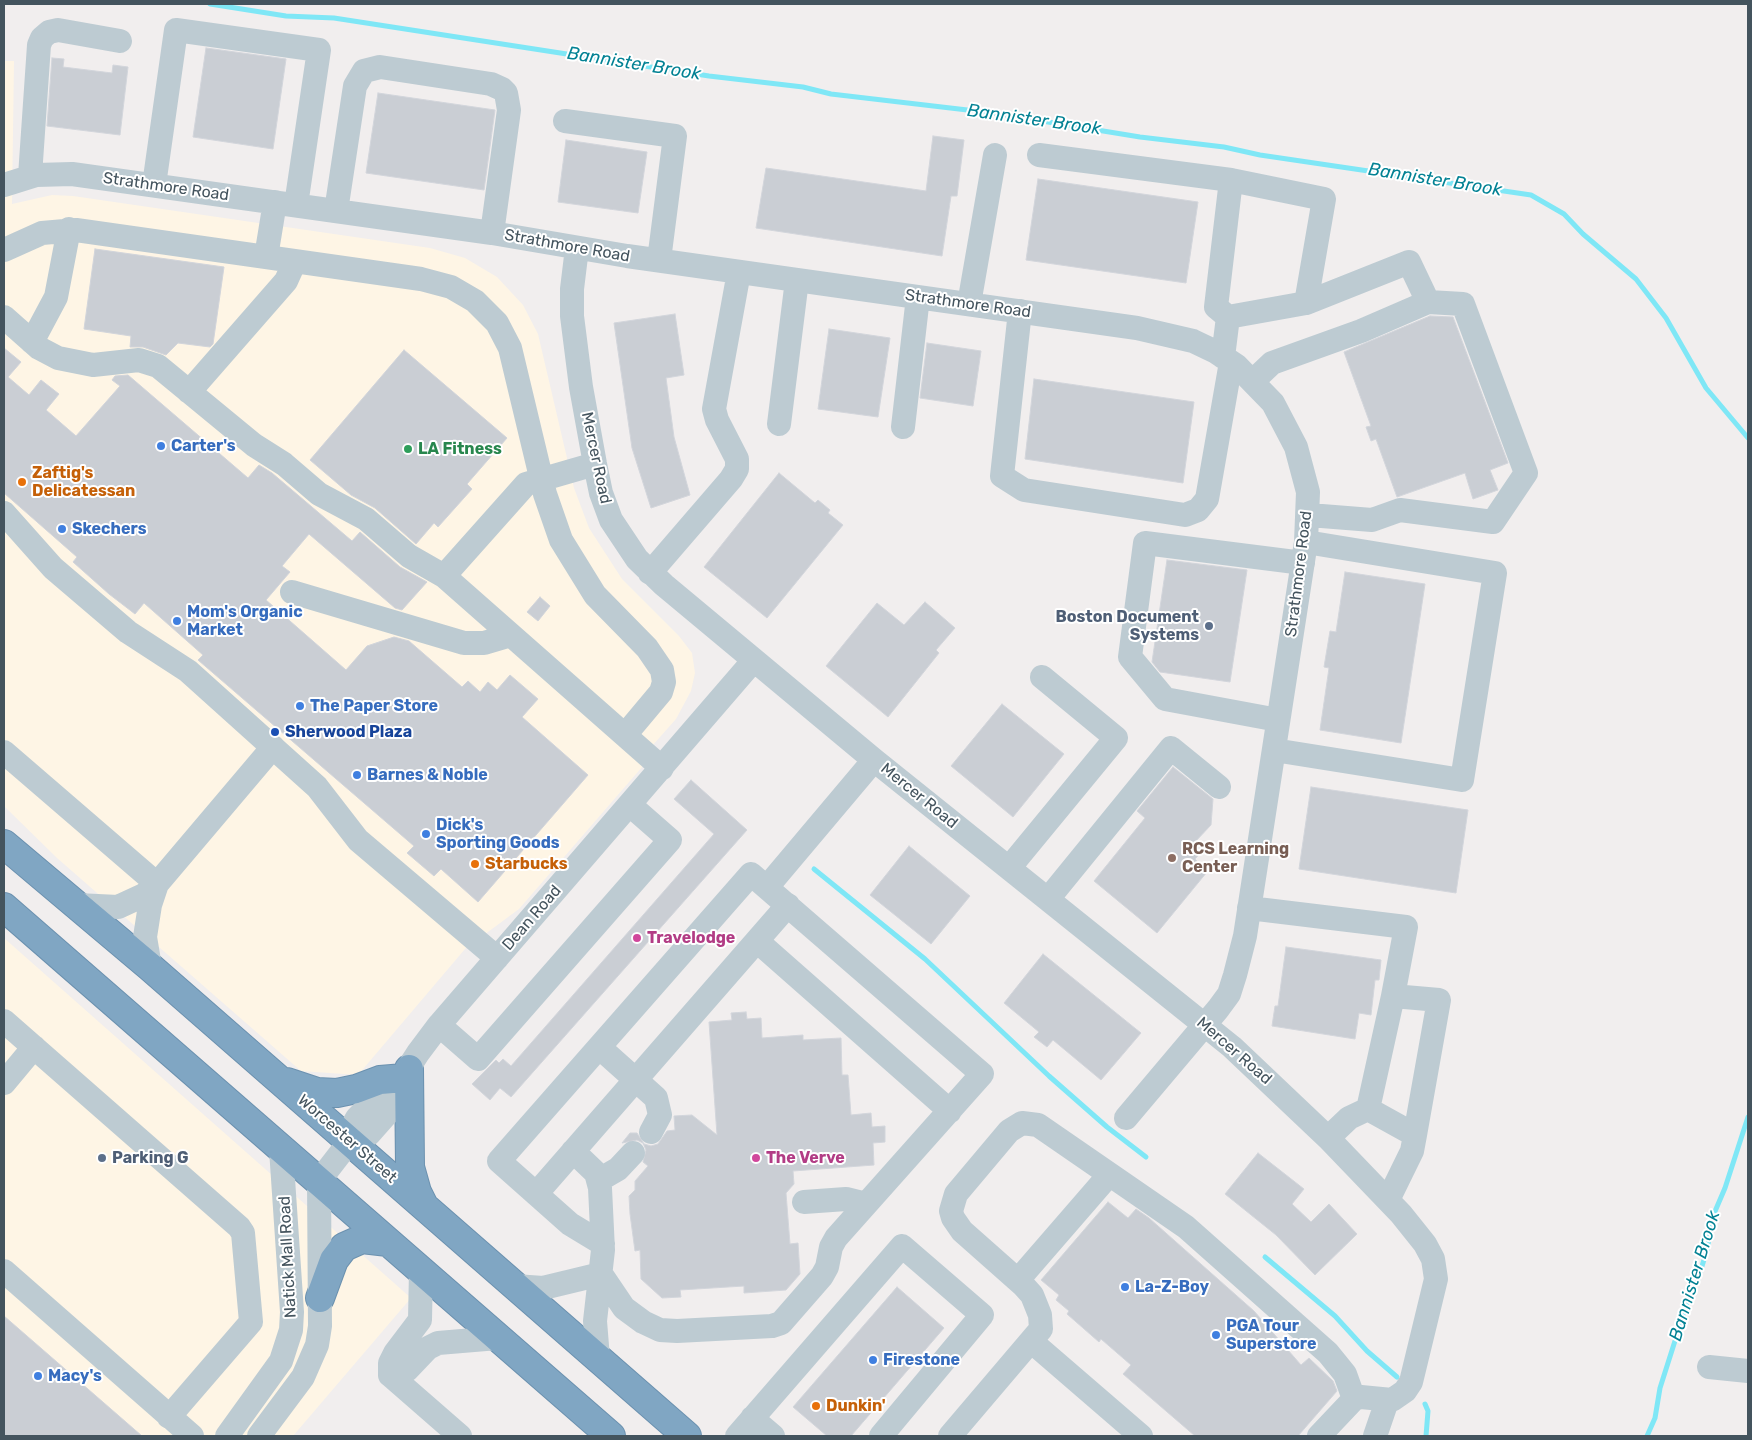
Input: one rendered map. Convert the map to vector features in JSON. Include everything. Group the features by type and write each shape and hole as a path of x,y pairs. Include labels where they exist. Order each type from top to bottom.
{"highway":[{"path":"4,827 77,905"},
{"name":"Worcester Street","path":"4,844 150,967 687,1436"},
{"path":"4,908 611,1436"},
{"path":"272,1074 303,1088 330,1092 349,1091 390,1077 403,1079 410,1167 417,1192 425,1208"},
{"path":"320,1298 334,1260 344,1247 362,1239 388,1242"}],"street":[{"path":"30,176 39,45 42,38 48,32 58,30 120,41"},
{"path":"154,185 176,30 319,50 285,204 266,257"},
{"path":"336,211 355,86 364,71 380,67 491,84 506,93 509,110 492,233"},
{"path":"565,121 675,136 659,260"},
{"path":"969,304 995,155"},
{"path":"1040,155 1231,180 1324,199 1306,303"},
{"name":"Strathmore Road","path":"4,185 30,176 65,173 492,233 577,248 1165,333 1194,341 1227,360 1253,381 1273,403 1296,447 1308,492 1309,515 1249,908 1240,956 1228,994 1126,1118"},
{"path":"1231,180 1216,307 1228,317 1306,303 1410,262 1428,302"},
{"path":"32,342 56,297 69,230"},
{"path":"4,250 35,235 69,230 441,283 460,290 483,308 502,331 510,348 541,478 556,528 581,574 601,602 652,654 662,670 664,682 661,692 625,735"},
{"name":"Mercer Road","path":"577,248 571,298 579,373 595,464 604,502 615,528 630,552 650,573 874,760 1204,1024 1328,1138 1414,1228 1433,1259 1436,1278 1413,1375 1405,1391 1392,1400 1386,1401"},
{"path":"189,392 286,281 293,270 295,261"},
{"path":"650,573 731,479 737,469 735,454 717,420 714,409 739,272"},
{"path":"779,424 797,280"},
{"path":"903,427 918,297"},
{"path":"1253,381 1272,363 1361,330 1428,302 1463,304 1526,472 1493,522 1400,510 1372,520 1309,515"},
{"path":"1020,311 1002,476 1024,490 1185,515 1198,510 1207,499 1227,360 1228,317"},
{"path":"4,317 32,342 51,355 76,363 100,365 132,361 150,362 162,369 254,445 284,464 325,498 366,519 409,556 444,576 662,768"},
{"path":"444,576 520,489 530,481 595,464"},
{"path":"4,514 66,579 128,632 188,671 273,747 324,794 358,840 497,958"},
{"path":"1274,750 1462,780 1495,573 1304,553 1145,543 1130,657 1165,699 1278,720"},
{"path":"292,592 464,643 484,643 512,635"},
{"name":"Dean Road","path":"318,1181 350,1141 352,1127 357,1118 386,1088 403,1079 439,1025 754,660"},
{"path":"1010,868 1116,738 1042,677"},
{"path":"77,905 111,907 124,905 137,900 157,884 273,747"},
{"path":"1048,899 1171,748 1219,787"},
{"path":"4,752 157,884"},
{"path":"767,888 874,760"},
{"path":"439,1025 478,1060 670,840 630,805"},
{"path":"601,1274 624,1308 642,1322 660,1330 677,1331 776,1325 784,1320 822,1276 827,1267 833,1242 982,1074 751,874 499,1161 578,1230 603,1244"},
{"path":"150,967 145,937 150,905 157,884"},
{"path":"536,1194 788,905"},
{"path":"1249,908 1406,926 1368,1109"},
{"path":"757,941 950,1111"},
{"path":"1388,1200 1412,1151 1439,1000 1392,996"},
{"path":"4,1021 239,1227 243,1233 250,1322 182,1430 4,1271"},
{"path":"4,1083 34,1047"},
{"path":"599,1047 653,1094 659,1105 659,1119 651,1132"},
{"path":"1368,1109 1415,1135"},
{"path":"1328,1138 1349,1118 1368,1109"},
{"path":"950,1436 1032,1342 1041,1329 1040,1315 1032,1295 1018,1280 957,1226 951,1211 956,1194 1009,1131 1022,1123 1038,1126 1186,1226 1328,1353 1345,1374 1354,1399"},
{"name":"Natick Mall Road","path":"227,1436 281,1361 291,1330 292,1312 281,1149"},
{"path":"573,1151 591,1168 599,1180 603,1244 595,1321 598,1358"},
{"path":"599,1180 618,1169 633,1153"},
{"path":"1018,1280 1109,1175"},
{"name":"Natick Mall Road","path":"260,1436 298,1385 312,1360 319,1335 318,1181"},
{"path":"804,1202 846,1199 866,1204"},
{"path":"737,1436 902,1246 982,1315 881,1436"},
{"path":"421,1270 420,1320 395,1353 390,1363 390,1375 460,1436"},
{"path":"515,1286 543,1288 601,1274"},
{"path":"390,1375 407,1370 428,1348 438,1343 498,1338"},
{"path":"1032,1342 1141,1436"},
{"path":"1709,1367 1748,1371"},
{"path":"1319,1436 1354,1399 1361,1397 1386,1401 1375,1436"},
{"path":"752,1418 773,1436"}],"shaded area":[{"name":"Sherwood Plaza","path":"4,61 14,61 12,204 52,195 73,196 430,248 465,258 497,277 523,305 538,334 574,488 589,528 622,579 679,636 692,653 695,673 691,691 676,719 652,746 656,751 519,909 465,949 358,1075 301,1071 57,858 4,806"},
{"path":"4,938 411,1298 293,1436 4,1436"}],"building":[{"path":"206,48 286,59 273,149 193,137"},
{"path":"52,58 64,59 63,67 112,73 113,65 128,67 120,135 47,126"},
{"path":"378,93 495,110 484,190 366,173"},
{"path":"933,136 964,140 957,196 951,196 942,256 756,228 766,168 926,191"},
{"path":"566,140 647,152 638,213 558,202"},
{"path":"1038,179 1198,202 1186,283 1026,260"},
{"path":"95,249 224,267 213,344 210,347 178,343 166,355 143,347 130,347 131,336 84,329"},
{"path":"675,314 684,375 666,378 674,437 690,495 651,508 632,448 614,323"},
{"path":"1430,316 1453,317 1508,463 1490,470 1498,490 1473,499 1465,473 1397,497 1376,439 1371,441 1366,427 1371,426 1344,352"},
{"path":"829,329 890,338 878,417 818,409"},
{"path":"927,343 981,351 973,406 920,398"},
{"path":"4,348 21,362 8,377 29,395 41,380 59,394 46,410 76,436 120,386 112,380 115,376 128,375 248,478 259,465 272,473 352,541 360,532 400,567 427,582 402,610 395,608 309,534 282,566 290,572 266,600 346,670 367,646 394,637 409,641 462,687 468,681 480,692 488,682 497,690 510,675 538,699 522,717 588,775 478,902 441,869 434,876 407,853 414,846 198,660 203,655 144,603 135,614 109,594 73,562 77,557 4,493"},
{"name":"LA Fitness","path":"404,350 507,438 467,484 472,489 438,527 434,523 416,544 375,508 351,495 310,460"},
{"path":"1034,379 1194,402 1183,483 1025,459"},
{"path":"779,473 815,503 818,500 830,510 828,513 843,525 767,618 704,567"},
{"path":"1167,560 1247,570 1230,682 1160,672 1152,662"},
{"path":"1345,572 1425,584 1401,743 1320,730 1329,668 1324,667 1330,631 1336,632"},
{"path":"540,597 550,606 538,621 527,612"},
{"path":"925,602 955,628 936,650 939,653 888,717 826,666 877,603 904,625"},
{"path":"1002,704 1064,754 1013,817 951,766"},
{"path":"1173,767 1213,799 1211,825 1195,842 1203,850 1195,859 1207,872 1157,933 1094,881 1145,818 1137,811"},
{"name":"Travelodge","path":"691,780 747,830 511,1097 500,1088 490,1100 472,1084 496,1060 499,1063 503,1059 511,1066 714,834 674,799"},
{"path":"1311,787 1468,810 1456,893 1299,869"},
{"path":"909,846 970,896 931,944 870,895"},
{"path":"1286,947 1381,960 1379,980 1375,980 1371,1015 1359,1013 1355,1039 1272,1026 1275,1006 1278,1006"},
{"path":"1043,954 1141,1033 1101,1080 1053,1040 1047,1047 1034,1037 1039,1032 1004,1003"},
{"name":"The Verve","path":"746,1012 747,1019 761,1018 762,1038 803,1035 803,1040 841,1038 842,1075 848,1075 851,1115 871,1113 872,1127 885,1126 885,1142 873,1143 874,1165 793,1171 794,1184 786,1193 790,1244 798,1243 800,1274 786,1290 744,1293 744,1286 680,1290 681,1297 662,1298 641,1279 640,1250 635,1251 630,1214 629,1196 635,1190 635,1181 648,1166 643,1162 646,1150 643,1143 637,1140 622,1143 630,1133 637,1133 644,1144 651,1146 658,1144 667,1131 675,1130 674,1116 692,1115 717,1135 709,1022 732,1020 731,1013"},
{"path":"1258,1153 1304,1189 1292,1204 1311,1222 1329,1204 1357,1234 1315,1275 1276,1235 1225,1194"},
{"path":"1108,1202 1128,1218 1136,1209 1149,1218 1254,1311 1301,1365 1309,1358 1333,1381 1337,1391 1298,1436 1195,1436 1123,1374 1131,1365 1101,1339 1099,1342 1067,1314 1069,1311 1056,1300 1059,1295 1041,1280"},
{"path":"897,1287 944,1328 851,1436 827,1436 793,1407"},
{"name":"Macy's","path":"4,1316 142,1436 4,1436"}],"waterway":[{"name":"Bannister Brook","path":"210,4 286,16 334,18 709,76 803,87 831,94 993,113 1140,137 1224,147 1260,155 1531,195 1564,214 1583,234 1636,279 1666,318 1706,388 1748,438"},
{"path":"814,869 925,959 1049,1076 1107,1127 1146,1157"},
{"name":"Bannister Brook","path":"1647,1436 1655,1418 1660,1388 1688,1300 1698,1279 1707,1250 1713,1216 1725,1188 1748,1117"},
{"path":"1265,1257 1335,1316 1367,1351 1397,1377"},
{"path":"1425,1404 1428,1411 1426,1436"}],"place":[{"name":"Carter's","path":"161,446"},
{"name":"LA Fitness","path":"408,449"},
{"name":"Zaftig's Delicatessan","path":"22,482"},
{"name":"Skechers","path":"62,529"},
{"name":"Mom's Organic Market","path":"177,621"},
{"name":"Boston Document Systems","path":"1209,626"},
{"name":"The Paper Store","path":"300,706"},
{"name":"Sherwood Plaza","path":"275,732"},
{"name":"Barnes & Noble","path":"357,775"},
{"name":"Dick's Sporting Goods","path":"426,834"},
{"name":"RCS Learning Center","path":"1172,858"},
{"name":"Starbucks","path":"475,864"},
{"name":"Travelodge","path":"637,938"},
{"name":"Parking G","path":"102,1158"},
{"name":"The Verve","path":"756,1158"},
{"name":"La-Z-Boy","path":"1125,1287"},
{"name":"PGA Tour Superstore","path":"1216,1335"},
{"name":"Firestone","path":"873,1360"},
{"name":"Macy's","path":"38,1376"},
{"name":"Dunkin'","path":"816,1406"}]}
